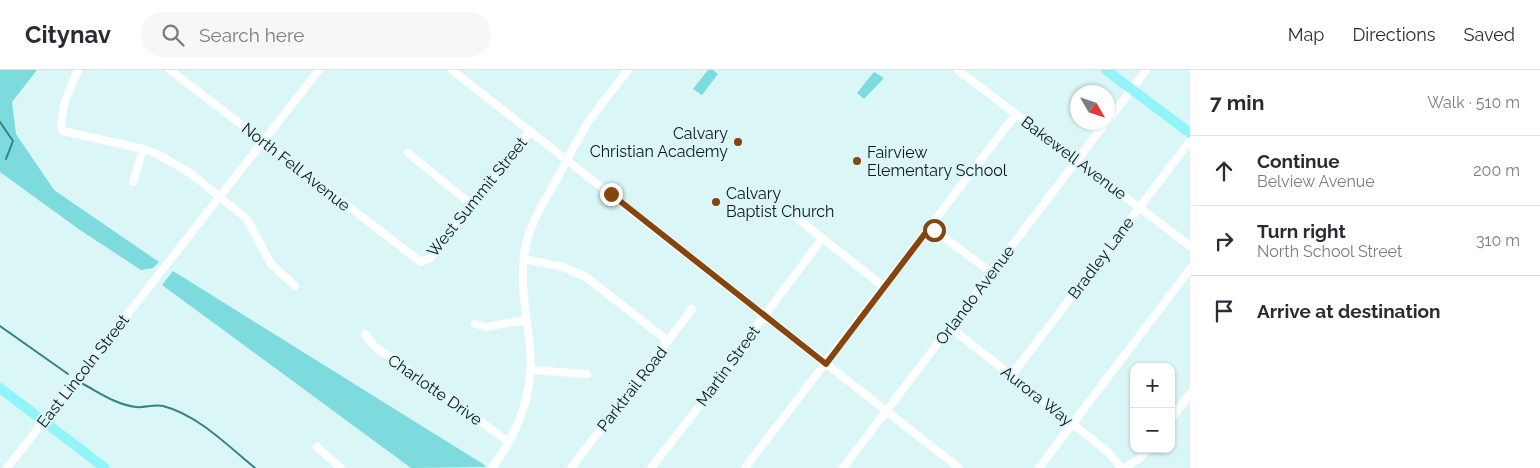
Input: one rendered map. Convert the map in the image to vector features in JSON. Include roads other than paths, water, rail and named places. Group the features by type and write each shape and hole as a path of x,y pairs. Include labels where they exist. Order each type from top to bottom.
{"main road":[{"path":"1106,70 1190,133"},
{"path":"0,388 104,468"}],"street":[{"path":"78,70 62,116 61,127 63,131 143,150 174,164 220,196 247,219 271,264 295,286"},
{"name":"North Fell Avenue","path":"170,70 416,260 424,262"},
{"name":"East Lincoln Street","path":"7,468 319,70"},
{"path":"452,70 886,412 960,468"},
{"path":"492,468 509,442 526,401 531,370 522,291 524,259 528,238 536,216 590,120 628,70"},
{"name":"Bakewell Avenue","path":"958,70 1190,246"},
{"name":"Orlando Avenue","path":"1115,111 1146,70"},
{"path":"745,468 1016,114"},
{"name":"Orlando Avenue","path":"843,468 1101,130"},
{"name":"West Summit Street","path":"424,262 430,258 530,131"},
{"name":"Bradley Lane","path":"1011,376 1190,140"},
{"path":"133,182 143,150"},
{"path":"408,153 472,205"},
{"path":"793,215 884,287"},
{"path":"930,227 992,273"},
{"name":"Martin Street","path":"651,468 744,349 765,316 822,239"},
{"path":"524,259 563,267 586,277 668,341"},
{"path":"1039,468 1190,269"},
{"name":"Parktrail Road","path":"571,468 692,310"},
{"path":"475,324 486,327 526,320"},
{"name":"Aurora Way","path":"951,328 1108,452 1122,468"},
{"name":"Charlotte Drive","path":"365,334 374,346 509,442"},
{"path":"531,370 587,374"},
{"path":"1175,414 1190,394"},
{"path":"317,447 341,468"},
{"path":"1122,468 1139,459 1144,453"}],"waterway":[{"path":"0,122 13,141 6,159"},
{"path":"0,326 68,374"},
{"path":"83,384 129,406 143,407 156,405 176,410 212,432 255,468"}],"place":[{"name":"Calvary Christian Academy","path":"738,142"},
{"name":"Fairview Elementary School","path":"857,161"},
{"name":"Calvary Baptist Church","path":"716,202"}]}
